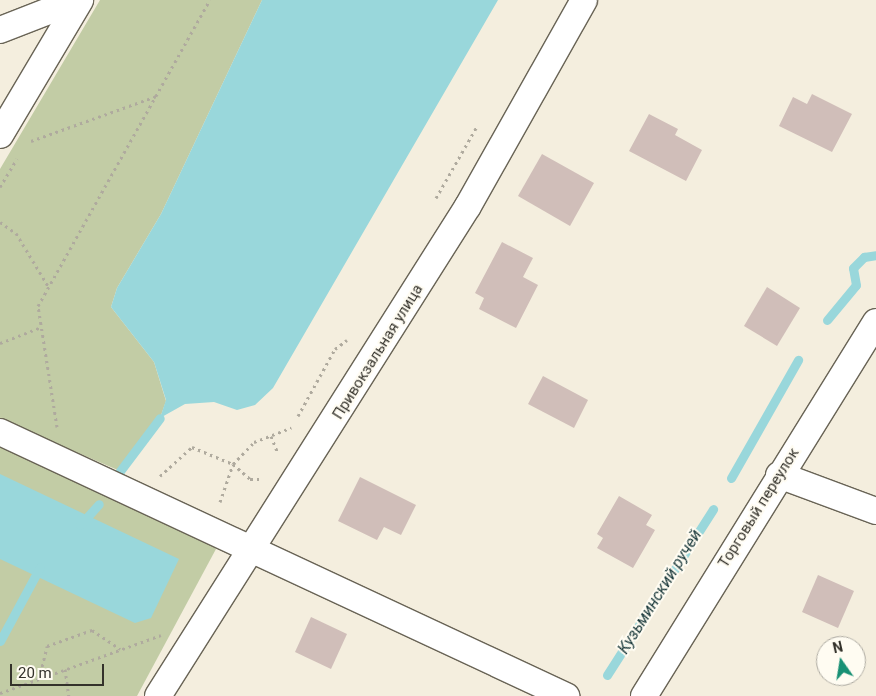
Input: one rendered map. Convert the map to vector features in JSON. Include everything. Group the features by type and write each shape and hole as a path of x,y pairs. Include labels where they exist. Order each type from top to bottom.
{"street":[{"path":"0,30 78,0"},
{"path":"0,135 78,0"},
{"name":"Привокзальная улица","path":"158,696 249,547 299,480 463,214 584,0"},
{"name":"Торговый переулок","path":"644,696 779,475 876,322"},
{"path":"0,432 566,696"},
{"path":"779,475 876,510"}],"path":[{"path":"58,432 39,328 38,306 158,96 210,0"},
{"path":"27,143 158,96"},
{"path":"434,200 478,124"},
{"path":"0,222 16,233 48,286"},
{"path":"0,343 39,328"},
{"path":"217,510 233,464 254,442 290,429 335,349 349,338"},
{"path":"270,436 279,462"},
{"path":"154,481 192,447 233,464 250,478 270,479"},
{"path":"39,679 47,646 92,630 121,650"},
{"path":"0,693 167,633"},
{"path":"65,669 69,696"}],"green space":[{"path":"100,0 262,0 161,214 117,288 111,307 154,362 166,401 160,418 120,471 0,419 0,169"},
{"path":"0,447 204,536 216,549 137,696 0,696"}],"water":[{"path":"262,0 498,0 273,388 255,405 237,410 214,402 185,404 160,418 166,400 154,362 111,307 117,288 161,214"},
{"path":"0,474 179,559 151,618 135,623 0,559"}],"building":[{"path":"812,94 852,114 832,152 779,126 793,97 807,104"},
{"path":"649,114 678,129 675,135 702,150 686,181 629,151"},
{"path":"542,154 594,183 570,226 518,196"},
{"path":"502,242 533,258 523,277 538,285 516,328 479,309 484,298 475,293"},
{"path":"767,287 800,308 777,346 744,326"},
{"path":"543,376 588,400 574,428 528,404"},
{"path":"360,477 416,505 401,535 384,527 377,540 338,521"},
{"path":"619,496 652,515 646,525 655,530 633,568 597,548 603,538 597,534"},
{"path":"818,575 854,591 838,628 802,612"},
{"path":"311,617 347,634 331,669 295,652"}],"waterway":[{"name":"Кузьминский ручей","path":"827,320 856,285 853,268 864,257 876,255"},
{"name":"Кузьминский ручей","path":"731,478 798,360"},
{"path":"120,471 160,418"},
{"path":"80,525 99,504"},
{"name":"Кузьминский ручей","path":"607,675 713,509"},
{"path":"0,641 40,567"}]}
